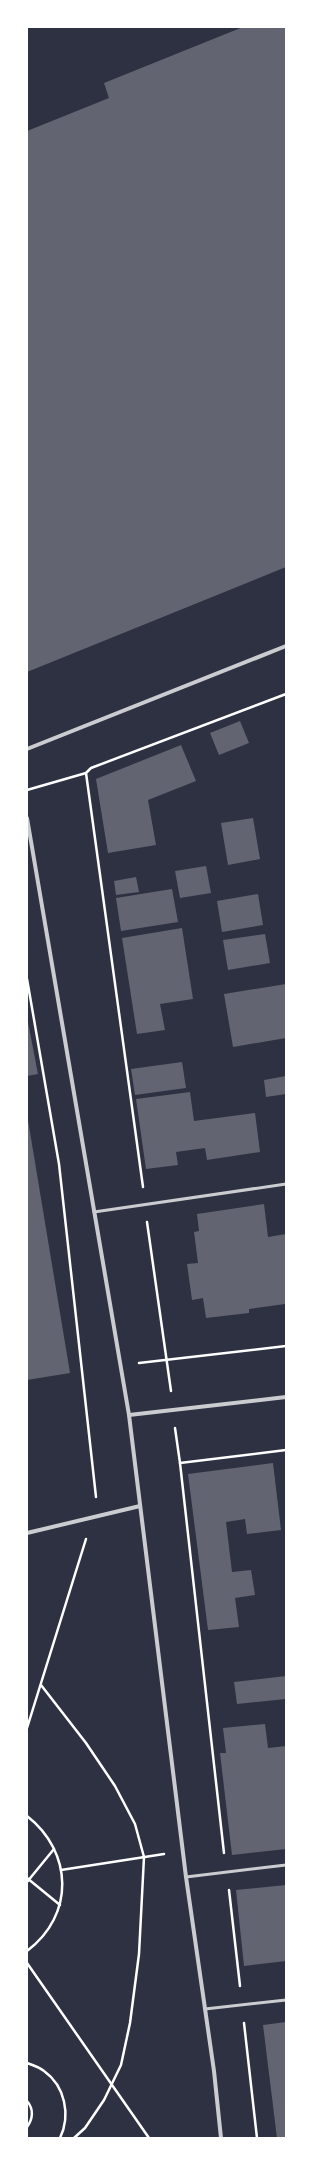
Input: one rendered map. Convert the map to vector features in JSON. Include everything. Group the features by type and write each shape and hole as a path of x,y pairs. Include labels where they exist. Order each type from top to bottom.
{"street":[{"path":"27,749 286,646"},
{"path":"27,818 129,1415 186,1877 205,2009 221,2138"},
{"path":"129,1415 286,1397"},
{"path":"27,1533 140,1506"}],"lane":[{"path":"94,1212 286,1184"},
{"path":"186,1877 286,1865"},
{"path":"205,2009 286,2000"}],"path":[{"path":"27,790 86,773 91,768 286,694"},
{"path":"86,773 171,1396"},
{"path":"27,979 59,1164 97,1495 92,1517 27,1728"},
{"path":"120,1364 286,1346"},
{"path":"175,1426 257,2138"},
{"path":"180,1463 286,1450"},
{"path":"40,1684 86,1743 114,1786 135,1824 144,1857 139,1954 130,2023 121,2065 104,2100 85,2128 74,2138"},
{"path":"27,1816 40,1826 54,1848 61,1870 63,1885 60,1905 51,1927 37,1944 27,1951"},
{"path":"54,1848 28,1880 60,1905"},
{"path":"61,1870 183,1850"},
{"path":"27,1963 149,2138"},
{"path":"27,2063 44,2070 58,2086 66,2106 65,2127 60,2138"},
{"path":"27,2101 32,2111 32,2119 27,2127"}],"building":[{"path":"243,27 286,27 286,567 27,672 27,131 109,98 104,83"},
{"path":"240,721 249,743 219,755 210,733"},
{"path":"181,745 196,781 148,800 156,845 108,853 96,779"},
{"path":"253,818 260,859 228,865 221,823"},
{"path":"206,866 211,893 180,898 175,871"},
{"path":"136,877 139,892 116,895 114,881"},
{"path":"172,889 178,922 121,931 116,898"},
{"path":"258,894 263,925 222,932 217,901"},
{"path":"182,928 193,999 160,1004 165,1030 137,1034 122,938"},
{"path":"265,934 270,963 228,970 223,940"},
{"path":"286,984 286,1038 233,1047 224,994"},
{"path":"27,1017 38,1074 27,1076"},
{"path":"182,1062 186,1088 135,1095 131,1069"},
{"path":"286,1076 286,1094 266,1097 264,1080"},
{"path":"190,1092 194,1121 255,1113 260,1152 207,1160 205,1148 176,1152 178,1165 146,1169 136,1099"},
{"path":"27,1114 70,1373 27,1380"},
{"path":"264,1204 268,1237 286,1234 286,1307 285,1304 249,1309 249,1313 206,1318 203,1298 192,1300 187,1264 198,1263 194,1232 199,1231 197,1214"},
{"path":"273,1463 281,1530 247,1534 245,1519 226,1522 232,1572 251,1570 255,1595 235,1598 239,1627 208,1630 188,1474"},
{"path":"286,1676 286,1699 237,1704 234,1682"},
{"path":"265,1724 268,1748 286,1746 286,1849 232,1855 220,1753 226,1753 223,1728"},
{"path":"286,1885 286,1961 244,1966 236,1890"},
{"path":"286,2022 286,2138 277,2138 263,2025"}]}
